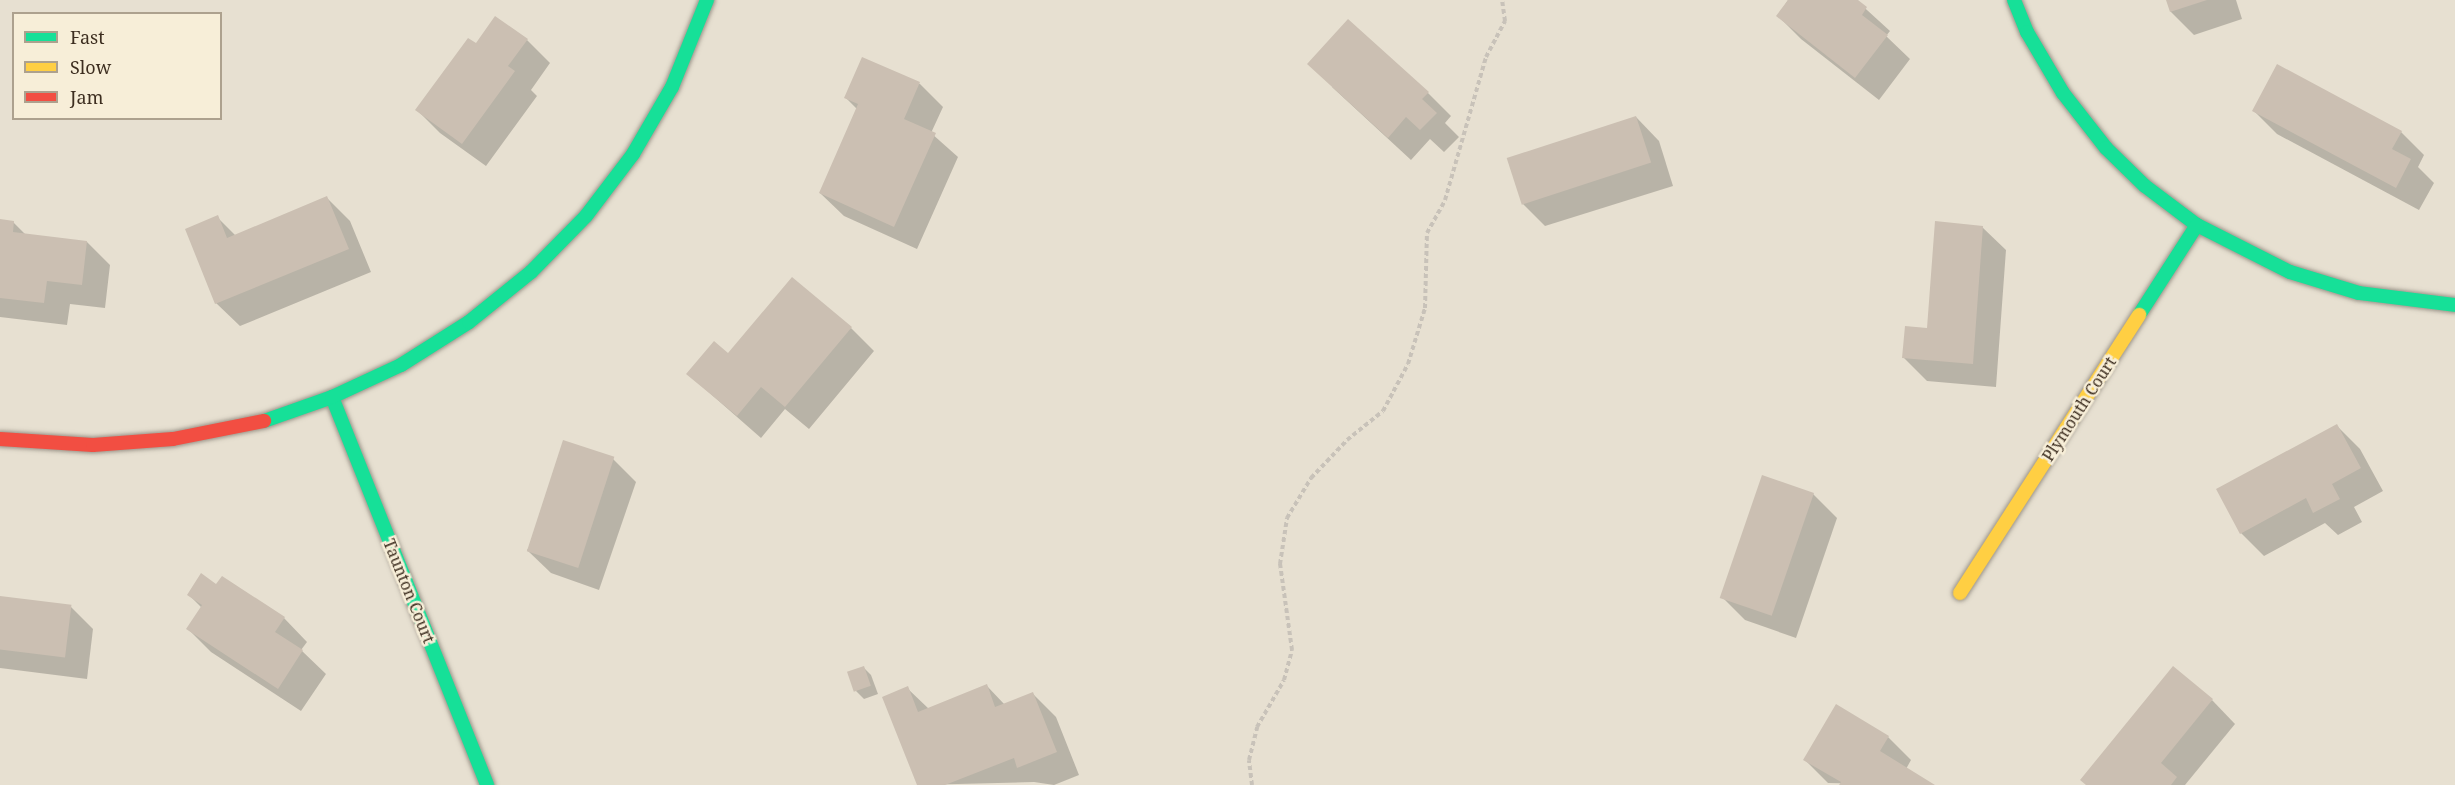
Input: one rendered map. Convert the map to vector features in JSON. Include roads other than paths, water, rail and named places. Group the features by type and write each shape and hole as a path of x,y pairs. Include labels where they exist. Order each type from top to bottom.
{"street":[{"path":"0,439 93,445 173,440 263,421 332,397 401,365 469,322 531,272 586,216 633,154 672,87 708,0"},
{"path":"2014,0 2027,32 2063,93 2106,148 2145,186 2197,225 2290,272 2359,293 2455,305"},
{"name":"Plymouth Court","path":"1960,593 2197,225"},
{"name":"Taunton Court","path":"332,397 487,785"}]}
